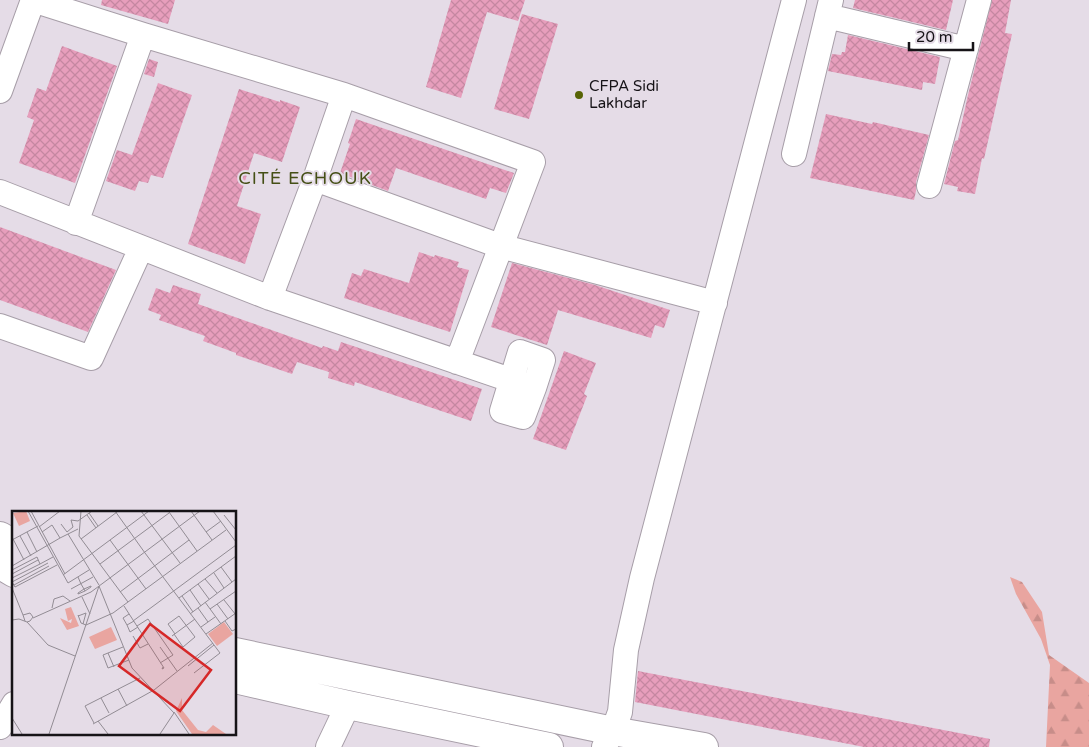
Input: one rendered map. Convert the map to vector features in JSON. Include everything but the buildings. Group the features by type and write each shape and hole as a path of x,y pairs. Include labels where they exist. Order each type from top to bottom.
{"main road":[{"path":"0,536 12,543"},
{"path":"0,565 12,572"},
{"path":"236,652 608,739 704,747"},
{"path":"236,679 549,747"}],"street":[{"path":"0,91 33,0 143,36 344,95 532,162 457,362"},
{"path":"608,739 620,712 626,650 633,612 794,0"},
{"path":"929,186 979,0"},
{"path":"794,154 829,8 966,49"},
{"path":"76,223 143,36"},
{"path":"270,298 315,180 344,95"},
{"path":"315,180 500,246 715,303"},
{"path":"0,192 270,298 511,380"},
{"path":"0,326 91,358 142,248"},
{"path":"520,352 543,360 524,417 502,410 511,380 520,352"},
{"path":"328,747 348,705"},
{"path":"0,727 12,707"}],"green space":[{"path":"1010,577 1022,582 1042,612 1049,655 1089,683 1089,747 1046,747 1050,665 1041,639 1016,594"}],"place":[{"name":"CFPA Sidi Lakhdar","path":"579,95"}],"district":[{"name":"CITÉ ECHOUK","path":"305,178"}]}
